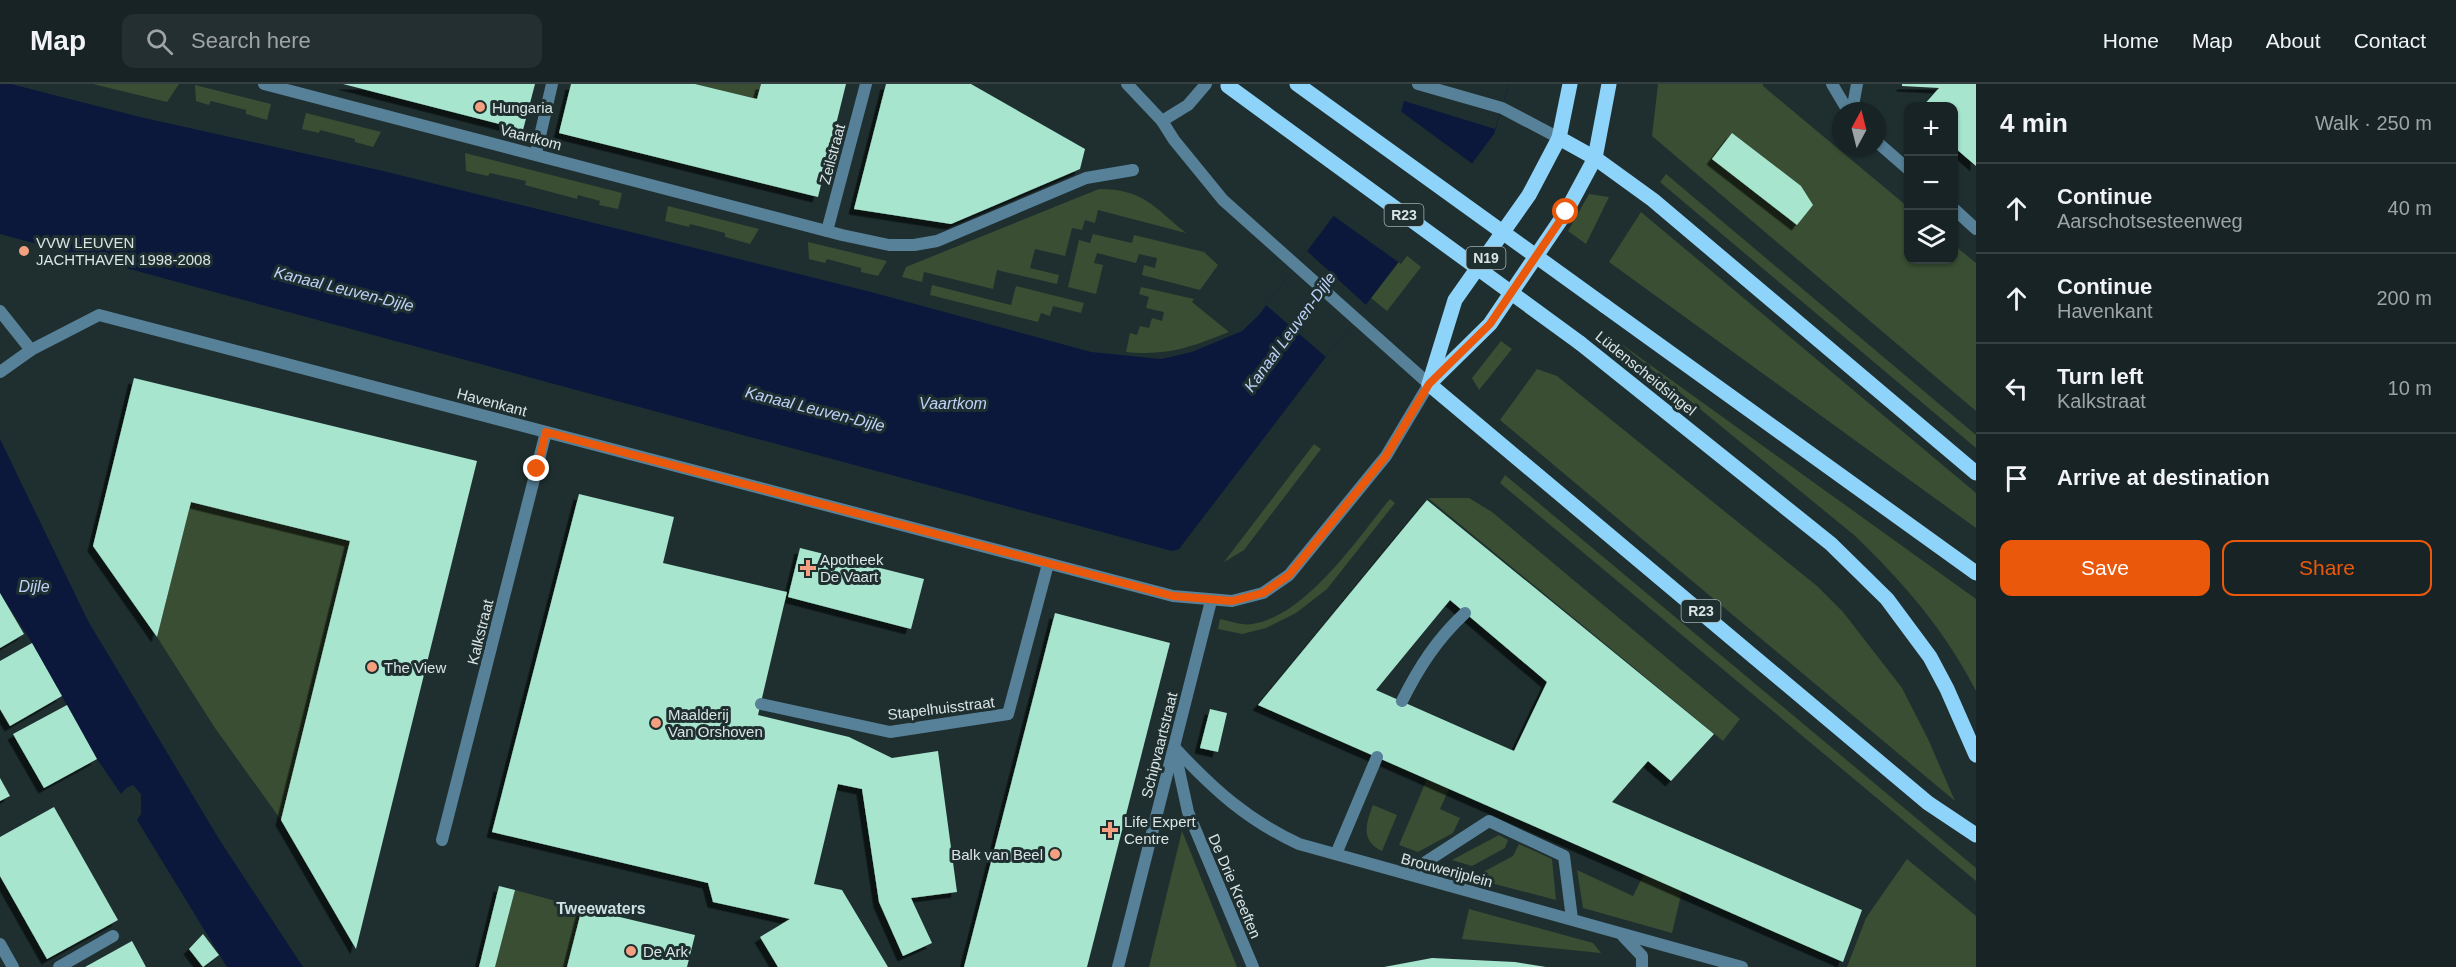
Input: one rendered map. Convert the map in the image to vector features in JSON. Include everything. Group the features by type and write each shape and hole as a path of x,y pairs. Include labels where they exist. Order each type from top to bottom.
{"main road":[{"name":"Lüdenscheidsingel","path":"1224,84 1580,343 1831,544 1887,599 1930,657 1947,689 1976,756"},
{"name":"Lüdenscheidsingel","path":"1297,84 1976,573"},
{"name":"N19","path":"1429,384 1455,300 1529,195 1559,138 1570,84"},
{"name":"N19","path":"1429,384 1490,324 1566,212 1595,158 1609,84"},
{"path":"1559,138 1595,158 1653,200 1976,473"},
{"name":"R23","path":"1429,384 1928,803 1976,835"}],"street":[{"name":"Vaartkom","path":"264,84 536,153 827,231 889,245 914,245 937,241 1086,178 1133,170"},
{"path":"536,153 552,84"},
{"name":"Zeilstraat","path":"827,231 866,84"},
{"path":"1126,84 1162,121 1174,140 1223,200 1429,384"},
{"path":"1162,121 1188,105 1206,84"},
{"path":"1418,84 1502,108 1559,138"},
{"path":"1832,84 1844,102"},
{"path":"1852,102 1857,84"},
{"path":"1886,150 1904,166"},
{"path":"1954,210 1976,229"},
{"path":"0,311 30,350"},
{"name":"Havenkant","path":"0,372 30,350 99,315 1048,564 1173,596 1211,601 1232,601 1263,593 1289,575 1386,456 1429,384"},
{"name":"Kalkstraat","path":"442,840 546,432"},
{"name":"Stapelhuisstraat","path":"761,704 890,732 1008,714 1048,564"},
{"name":"Schipvaartstraat","path":"1118,967 1211,601"},
{"path":"1402,701 1434,644 1465,613"},
{"name":"Brouwerijplein","path":"1174,747 1210,786 1268,830 1299,844 1742,967"},
{"name":"De Drie Kreeften","path":"1174,747 1188,812 1253,967"},
{"path":"1336,854 1377,757"},
{"path":"1407,874 1489,821 1564,855 1572,920"},
{"path":"1620,933 1642,956 1642,967"},
{"path":"59,967 113,936"},
{"path":"0,944 13,967"}],"green space":[{"path":"93,84 179,84 167,102"},
{"path":"695,84 761,84 757,99"},
{"path":"1658,84 1763,84 1832,144 1832,156 1847,156 1904,204 1904,264 1958,264 1958,248 1976,263 1976,411 1652,136"},
{"path":"195,85 271,104 267,120 246,114 246,110 211,101 209,105 196,101"},
{"path":"306,113 381,132 373,147 355,142 355,139 320,130 319,133 302,129"},
{"path":"465,153 622,193 618,209 599,205 600,201 578,195 577,199 525,185 526,181 490,173 488,176 466,171"},
{"path":"1666,174 1976,435 1976,448 1660,182"},
{"path":"1099,189 1127,192 1147,201 1186,233 1098,210 1095,223 1085,220 1082,230 1072,228 1065,256 1035,249 1030,268 1059,275 1057,284 997,270 993,289 924,272 922,282 902,277 906,267"},
{"path":"1589,194 1609,197 1586,244 1568,231"},
{"path":"668,206 759,229 750,244 725,237 725,233 690,224 689,227 665,221"},
{"path":"1641,212 1976,493 1976,528 1609,262"},
{"path":"1093,234 1132,243 1134,235 1204,252 1218,265 1200,290 1142,275 1144,265 1155,268 1157,258 1139,254 1136,263 1097,253 1094,263 1103,265 1096,294 1068,287 1079,240 1090,243"},
{"path":"808,242 887,261 878,276 861,272 861,268 827,259 825,263 809,259"},
{"path":"1405,254 1421,267 1387,311 1371,298"},
{"path":"932,285 1011,305 1016,286 1084,303 1081,313 1053,306 1050,316 1041,313 1038,322 930,295"},
{"path":"1141,287 1194,299 1192,302 1229,332 1179,349 1154,353 1126,352 1130,333 1137,335 1140,326 1149,328 1152,318 1162,321 1164,312 1146,308 1149,297 1139,294"},
{"path":"1501,341 1512,349 1479,390 1472,378"},
{"path":"1617,341 1976,599 1976,691 1937,627 1906,589 1854,535"},
{"path":"1537,369 1557,376 1817,586 1843,612 1902,688 1928,739 1955,801 1500,420"},
{"path":"1314,444 1321,449 1244,550 1224,562"},
{"path":"1505,475 1976,868 1976,881 1500,483"},
{"path":"1428,498 1469,498 1492,512 1740,719 1723,741"},
{"path":"1390,499 1395,503 1327,589 1296,613 1266,628 1242,634 1218,629 1220,619 1252,624 1272,618 1292,607 1329,574"},
{"path":"191,502 350,541 281,820 215,728 157,637"},
{"path":"1427,779 1449,789 1440,809 1460,818 1453,833 1418,852 1399,845"},
{"path":"1373,805 1397,815 1382,851 1370,842 1368,837 1368,818"},
{"path":"1182,831 1237,967 1149,967"},
{"path":"1499,835 1508,840 1505,848 1472,866 1452,860"},
{"path":"1519,844 1552,859 1556,900 1472,878 1513,856"},
{"path":"1907,859 1976,916 1976,967 1847,967 1866,918"},
{"path":"1577,870 1633,896 1644,874 1682,891 1672,933 1583,908"},
{"path":"515,890 582,908 567,967 495,967"},
{"path":"1469,909 1593,943 1601,953 1462,939"}],"water":[{"name":"Vaartkom","path":"0,84 11,84 140,117 379,170 871,292 1091,352 1161,359 1192,352 1242,331 1258,316 1332,218 1399,121 1408,84 1509,84 1494,134 1179,549 1172,551 0,234"},
{"name":"Dijle","path":"0,439 88,621 219,839 303,967 227,967 137,820 141,814 141,794 133,785 121,794 97,759 32,643 0,593"}],"pier":[{"path":"1405,84 1509,84 1495,129 1401,100"},
{"path":"1399,110 1474,165 1401,264 1331,214 1397,120"},
{"path":"1307,251 1366,305 1326,357 1266,305"}],"building":[{"name":"Hungaria","path":"343,84 535,84 523,130"},
{"path":"571,84 695,84 757,99 761,84 846,84 818,197 559,133"},
{"path":"886,84 971,84 1085,149 1080,169 951,224 854,209"},
{"path":"1902,84 1976,84 1976,166 1958,150 1958,102 1927,102 1939,88 1902,86"},
{"path":"1732,133 1801,186 1813,205 1797,225 1712,159"},
{"name":"The View","path":"134,378 477,461 356,949 281,820 350,541 191,502 157,637 93,546"},
{"name":"Maalderij Van Orshoven","path":"579,494 674,517 663,563 787,592 758,715 849,737 892,758 938,751 957,892 911,898 932,943 903,956 879,902 862,789 838,784 814,884 842,890 888,967 778,967 760,937 790,919 713,902 708,883 492,832"},
{"path":"1427,500 1714,734 1671,781 1648,761 1612,802 1862,910 1843,962 1258,705","holes":["1450,600 1547,682 1514,751 1376,690"]},
{"path":"800,548 924,579 911,629 788,597"},
{"path":"0,593 24,634 0,648"},
{"name":"Balk van Beel","path":"1055,613 1170,643 1087,967 964,967"},
{"path":"32,643 62,696 10,726 0,709 0,661"},
{"path":"67,705 97,759 44,788 13,734"},
{"path":"1210,709 1227,713 1218,752 1200,748"},
{"path":"0,778 10,796 0,801"},
{"path":"54,807 118,920 47,959 0,876 0,837"},
{"path":"499,886 515,890 495,967 479,967"},
{"name":"De Ark","path":"582,908 695,935 687,967 567,967"},
{"path":"203,934 219,955 203,967 189,949"},
{"path":"132,941 146,967 85,967"},
{"path":"1432,958 1515,962 1546,967 1384,967"}],"place":[{"name":"Hungaria","path":"480,107"},
{"name":"VVW LEUVEN JACHTHAVEN 1998-2008","path":"24,251"},
{"name":"Apotheek De Vaart","path":"808,568"},
{"name":"The View","path":"372,667"},
{"name":"Maalderij Van Orshoven","path":"656,723"},
{"name":"Life Expert Centre","path":"1110,830"},
{"name":"Balk van Beel","path":"1055,854"},
{"name":"De Ark","path":"631,951"}],"district":[{"name":"Tweewaters","path":"601,908"}],"route":[{"path":"537,469 546,432 1173,596 1211,601 1247,598 1263,593 1289,575 1386,456 1429,384 1490,324 1566,212"}],"water label":[{"name":"Kanaal Leuven-Dijle","path":"344,289"},
{"name":"Kanaal Leuven-Dijle","path":"1290,332"},
{"name":"Kanaal Leuven-Dijle","path":"815,409"}]}
